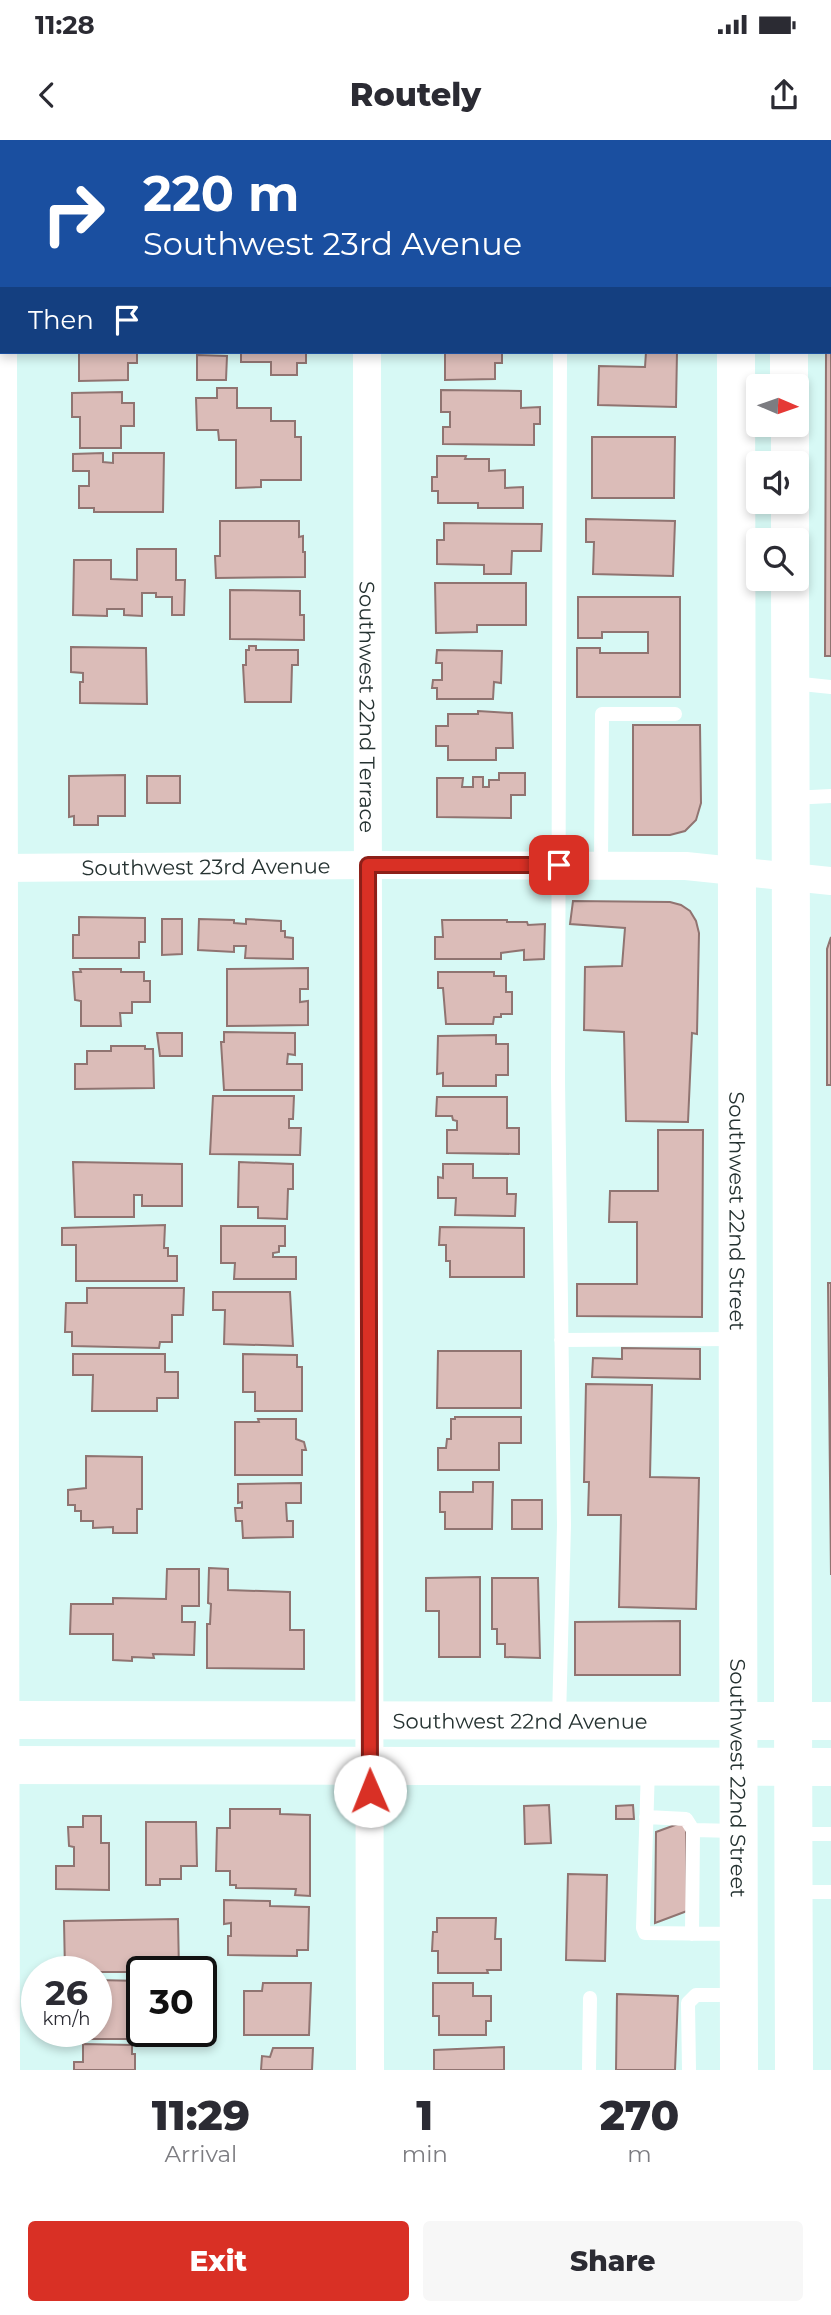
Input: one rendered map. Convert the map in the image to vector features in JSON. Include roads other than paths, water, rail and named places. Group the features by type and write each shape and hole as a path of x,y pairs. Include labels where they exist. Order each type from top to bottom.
{"main road":[{"name":"Southwest 22nd Street","path":"736,354 739,2070"},
{"path":"789,354 789,374"},
{"path":"790,591 794,2070"},
{"name":"Southwest 22nd Avenue","path":"3,1720 831,1721"},
{"path":"3,1765 831,1768"}],"street":[{"path":"3,354 3,1765 6,2070"},
{"name":"Southwest 22nd Terrace","path":"367,354 370,2070"},
{"name":"Southwest 23rd Avenue","path":"2,867 686,866 831,881"}],"lane":[{"path":"559,1720 564,1525 558,1081 560,354"},
{"path":"790,683 831,688"},
{"path":"601,865 603,715 675,715"},
{"path":"791,798 831,796"},
{"path":"561,1340 738,1339"},
{"path":"648,1767 645,1933 739,1934"},
{"path":"646,1817 686,1819 693,1830 692,1934"},
{"path":"693,1830 739,1831"},
{"path":"793,1834 831,1833"},
{"path":"793,1892 831,1892"},
{"path":"689,2070 688,2003 696,1995 739,1995"},
{"path":"589,2070 590,1998"}]}
